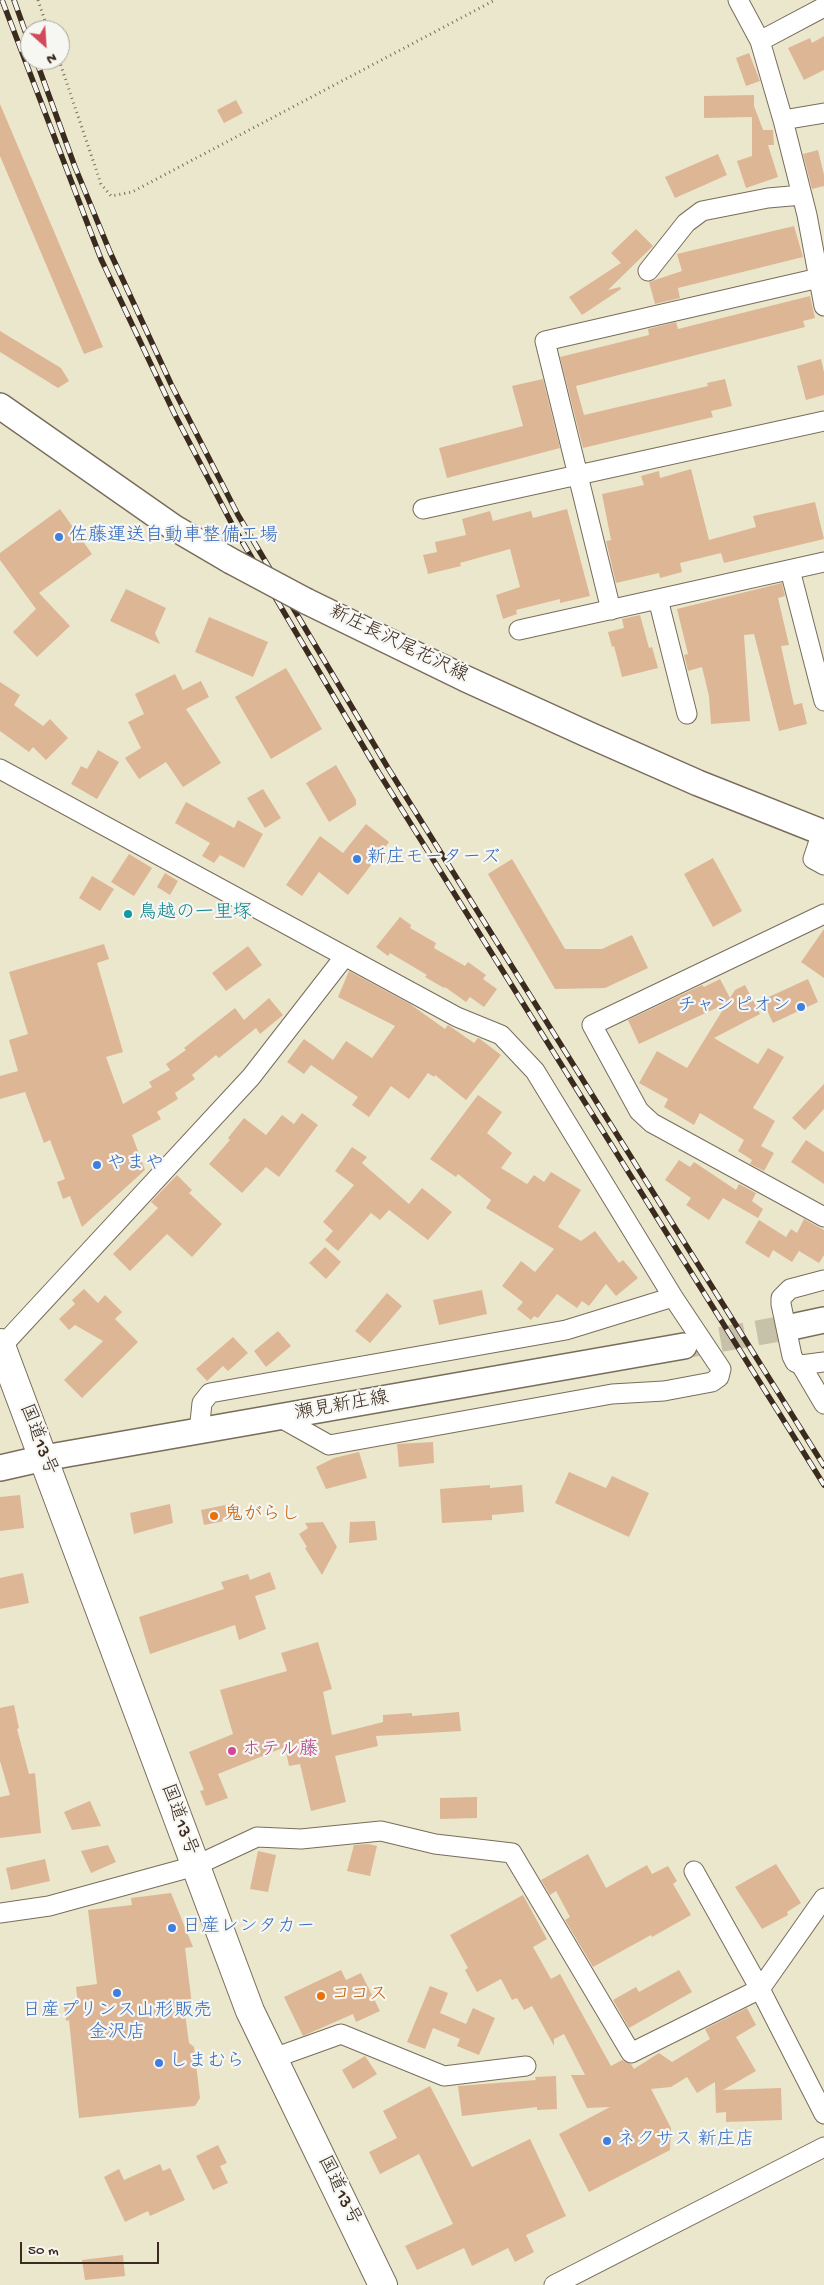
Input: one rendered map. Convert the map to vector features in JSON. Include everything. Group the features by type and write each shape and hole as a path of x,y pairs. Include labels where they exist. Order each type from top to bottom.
{"highway":[{"name":"国道13号","path":"1,1345 250,2010 384,2285"}],"main road":[{"name":"新庄長沢尾花沢線","path":"0,406 140,505 231,561 306,601 464,678 587,734 698,783 823,832"},
{"path":"796,1326 824,1320"},
{"name":"瀬見新庄線","path":"0,1468 44,1458 684,1346"}],"street":[{"path":"738,0 760,41 783,120 802,195 824,306"},
{"path":"760,41 824,7"},
{"path":"783,120 824,113"},
{"path":"648,271 686,223 702,211 768,198 802,195"},
{"path":"611,610 545,341 819,278"},
{"path":"424,509 824,421"},
{"path":"519,630 824,562"},
{"path":"790,570 824,701"},
{"path":"658,599 687,714"},
{"path":"0,769 457,1017 501,1035 535,1072 673,1297 721,1369 720,1377 712,1382 664,1391 612,1394 329,1445 281,1418"},
{"path":"823,832 813,859 824,866"},
{"path":"824,914 592,1025 639,1111 652,1123 824,1217"},
{"path":"1,1345 251,1077 345,956"},
{"path":"824,1280 790,1289 782,1298 792,1356 795,1362 801,1365 824,1404"},
{"path":"199,1432 202,1404 210,1393 566,1330 673,1297"},
{"path":"801,1365 824,1362"},
{"path":"0,1913 49,1906 195,1866 257,1837 301,1839 381,1831 435,1844 512,1853 631,2054 760,1989 824,1898"},
{"path":"694,1871 760,1989 824,2114"},
{"path":"274,2058 341,2034 444,2076 526,2066"},
{"path":"554,2285 824,2147"}],"path":[{"path":"38,0 45,20"},
{"path":"62,70 101,184 111,196 132,192 495,0"}],"building":[{"path":"824,36 824,70 804,80 788,48 810,38 812,43"},
{"path":"749,53 760,81 746,86 736,58"},
{"path":"754,95 754,106 763,130 773,130 774,145 768,145 778,177 746,188 737,161 752,156 752,117 704,118 704,96"},
{"path":"236,100 243,113 224,123 217,110"},
{"path":"0,104 103,347 84,354 0,156"},
{"path":"818,150 824,175 824,186 812,189 803,154"},
{"path":"718,154 727,175 675,198 665,177"},
{"path":"794,226 803,257 678,288 680,298 655,304 649,282 682,271 677,254"},
{"path":"636,229 653,246 608,290 620,287 621,289 582,315 569,297 621,263 611,253"},
{"path":"810,296 815,318 803,321 805,327 576,386 584,415 708,386 707,383 725,379 732,406 711,411 713,417 583,448 560,357 649,335 648,329 676,322 678,329"},
{"path":"0,331 61,368 69,381 58,388 0,352"},
{"path":"821,359 824,372 824,395 806,400 797,366"},
{"path":"543,379 560,448 447,478 439,448 523,426 512,386"},
{"path":"691,469 709,540 756,527 753,516 815,502 824,539 724,563 721,553 680,563 682,572 660,578 659,573 616,583 606,541 611,540 602,494 644,485 641,476 659,471 660,478"},
{"path":"60,509 92,554 39,593 70,626 37,657 13,632 36,609 0,560 0,553"},
{"path":"567,509 590,596 560,603 560,599 516,610 517,614 503,619 496,595 520,587 510,549 460,563 461,566 428,574 423,555 437,552 435,542 466,535 462,519 490,511 493,521 531,511 533,518"},
{"path":"782,583 785,596 778,598 789,645 781,646 794,705 802,703 807,724 779,731 754,634 744,635 750,721 711,724 709,696 702,667 688,671 684,655 688,654 677,609"},
{"path":"126,589 166,608 155,633 160,644 110,621"},
{"path":"640,615 649,648 652,647 658,668 622,677 614,646 612,647 608,632 624,628 622,619"},
{"path":"209,617 268,642 253,677 195,652"},
{"path":"286,668 322,729 271,759 235,697"},
{"path":"175,674 183,690 201,681 209,697 186,709 221,763 183,787 166,762 139,779 125,758 141,748 128,722 144,714 135,694"},
{"path":"0,682 20,695 14,705 43,726 50,719 68,738 46,760 33,747 29,752 0,731"},
{"path":"98,750 119,762 97,799 71,784 81,766 87,769"},
{"path":"336,765 356,800 356,805 329,822 306,783"},
{"path":"263,789 281,818 265,828 247,798"},
{"path":"186,802 234,828 238,820 263,834 244,868 220,855 214,863 202,856 210,843 175,823"},
{"path":"366,824 389,842 348,895 319,872 302,896 286,885 320,836 343,853"},
{"path":"129,854 152,868 134,896 111,882"},
{"path":"713,858 742,911 713,927 684,874"},
{"path":"512,859 565,949 602,949 632,935 648,968 605,988 555,989 488,874"},
{"path":"165,873 178,881 170,895 157,887"},
{"path":"92,876 114,889 100,911 79,898"},
{"path":"400,917 411,925 410,928 436,943 434,948 465,966 468,962 486,975 483,979 497,989 484,1007 470,997 466,1002 445,987 425,977 427,975 390,953 388,956 376,947"},
{"path":"824,929 824,978 801,962"},
{"path":"104,944 109,959 97,963 123,1052 106,1057 123,1104 152,1087 149,1082 170,1070 166,1064 186,1050 184,1048 235,1008 244,1020 269,998 283,1015 260,1034 256,1028 219,1058 216,1055 192,1075 195,1079 175,1093 178,1099 157,1112 161,1119 132,1135 145,1170 82,1227 70,1196 63,1199 57,1182 65,1179 50,1140 44,1143 25,1092 0,1099 0,1076 18,1071 9,1040 28,1034 9,972"},
{"path":"248,946 262,965 226,991 212,973"},
{"path":"349,971 410,1004 445,1029 448,1025 474,1043 478,1038 501,1055 466,1100 435,1075 434,1077 428,1073 409,1099 391,1086 369,1117 352,1105 358,1097 311,1065 304,1074 287,1062 304,1039 333,1060 346,1041 372,1058 395,1026 338,997"},
{"path":"720,979 730,998 735,990 745,985 760,1014 714,1038 758,1064 768,1048 784,1057 753,1108 775,1121 761,1146 774,1153 764,1171 750,1164 752,1160 738,1151 744,1140 700,1113 694,1125 664,1107 668,1099 639,1083 657,1051 687,1068 727,1003 639,1044 628,1020 702,985 704,987"},
{"path":"808,979 818,1002 773,1023 762,1000"},
{"path":"824,1084 824,1109 805,1130 792,1118"},
{"path":"478,1095 502,1112 487,1133 512,1153 501,1168 527,1184 534,1175 544,1182 551,1172 581,1190 558,1227 581,1241 595,1231 619,1263 623,1260 638,1278 616,1296 606,1284 589,1306 582,1301 577,1308 557,1294 538,1318 534,1316 531,1320 517,1309 523,1302 502,1286 521,1261 535,1272 554,1249 486,1208 491,1200 458,1174 456,1177 430,1159"},
{"path":"302,1113 318,1125 279,1177 266,1167 242,1193 209,1164 230,1140 228,1138 244,1118 266,1135 282,1115 294,1124"},
{"path":"806,1140 824,1152 824,1184 791,1162"},
{"path":"352,1147 367,1157 362,1163 409,1204 422,1188 452,1212 428,1240 389,1210 380,1220 371,1213 338,1251 325,1240 333,1231 323,1222 354,1185 335,1171"},
{"path":"679,1160 690,1167 694,1162 736,1190 739,1184 756,1193 752,1201 763,1209 758,1218 723,1198 709,1220 686,1205 691,1198 665,1180"},
{"path":"177,1175 192,1190 189,1193 222,1224 192,1257 167,1234 130,1271 113,1254 158,1208 151,1202"},
{"path":"804,1219 824,1230 824,1255 819,1263 799,1251 792,1262 773,1250 769,1258 745,1243 759,1220 786,1237 791,1229 797,1233"},
{"path":"325,1247 341,1262 326,1279 309,1263"},
{"path":"84,1289 98,1303 105,1295 122,1312 115,1319 138,1342 82,1398 64,1380 103,1341 75,1325 69,1330 59,1319 75,1304 72,1300"},
{"path":"482,1290 487,1314 439,1325 433,1300"},
{"path":"387,1293 402,1306 370,1343 355,1331"},
{"path":"278,1331 291,1346 266,1367 254,1351"},
{"path":"233,1337 248,1353 228,1371 223,1366 207,1381 196,1369"},
{"path":"433,1442 434,1463 399,1467 397,1444"},
{"path":"359,1452 367,1478 326,1489 316,1467 334,1458"},
{"path":"569,1472 606,1488 612,1476 649,1493 629,1537 555,1503"},
{"path":"490,1485 490,1488 522,1485 524,1512 492,1515 492,1520 442,1523 440,1489"},
{"path":"20,1495 24,1528 0,1531 0,1497"},
{"path":"170,1504 173,1523 134,1534 130,1513"},
{"path":"230,1504 234,1519 204,1525 201,1510"},
{"path":"375,1521 377,1540 349,1543 350,1522"},
{"path":"323,1522 337,1547 322,1575 305,1548 307,1547 299,1534 308,1528 305,1523"},
{"path":"270,1572 276,1589 255,1596 266,1629 239,1640 235,1625 150,1654 139,1617 224,1589 221,1582 248,1574 250,1580"},
{"path":"23,1573 29,1603 0,1609 0,1578"},
{"path":"318,1642 332,1689 323,1692 332,1735 383,1722 383,1715 412,1713 412,1716 459,1712 461,1731 376,1736 378,1746 335,1756 346,1802 311,1811 300,1764 289,1766 285,1747 218,1774 228,1798 206,1806 200,1791 204,1790 189,1752 233,1734 220,1690 287,1671 281,1653"},
{"path":"14,1705 19,1728 17,1729 29,1774 35,1773 41,1833 0,1838 0,1797 10,1795 0,1761 0,1708"},
{"path":"477,1797 477,1818 440,1819 440,1798"},
{"path":"90,1801 101,1826 72,1830 64,1812"},
{"path":"368,1844 377,1846 370,1876 347,1871 354,1845"},
{"path":"108,1845 116,1862 91,1873 81,1851"},
{"path":"258,1851 276,1855 268,1892 250,1889"},
{"path":"588,1854 606,1888 647,1865 652,1874 668,1866 677,1881 673,1884 691,1915 593,1967 565,1920 570,1917 556,1891 550,1895 541,1880"},
{"path":"45,1859 50,1881 11,1890 6,1868"},
{"path":"776,1864 801,1903 787,1912 788,1915 762,1929 735,1887"},
{"path":"171,1893 193,1947 185,1948 192,2005 184,2006 189,2043 194,2047 200,2098 195,2106 79,2118 69,2020 66,2021 64,2006 78,2004 76,1987 97,1984 88,1910 132,1905 131,1898"},
{"path":"523,1895 547,1939 533,1947 551,1979 560,1974 611,2066 622,2060 631,2064 634,2069 659,2053 672,2062 710,2039 705,2029 747,2008 756,2025 736,2037 756,2071 723,2090 781,2088 782,2120 726,2122 726,2112 716,2113 715,2082 697,2093 687,2077 671,2087 651,2089 671,2128 670,2150 589,2192 559,2134 610,2107 587,2108 571,2075 585,2075 564,2034 554,2039 554,2046 532,2006 524,2010 517,1998 512,2000 501,1979 477,1992 465,1970 468,1968 450,1935"},
{"path":"341,1970 346,1980 361,1973 380,2011 356,2022 353,2014 303,2036 284,1997"},
{"path":"679,1970 692,1992 629,2028 613,2000 636,1987 639,1992"},
{"path":"430,1986 448,1993 440,2013 466,2024 473,2008 495,2018 479,2055 457,2046 460,2039 433,2028 425,2049 407,2042"},
{"path":"365,2056 377,2074 353,2089 342,2070"},
{"path":"556,2076 557,2109 537,2110 537,2107 462,2116 458,2086 536,2080 535,2077"},
{"path":"430,2086 472,2167 530,2139 566,2216 526,2235 534,2252 515,2262 508,2248 472,2266 464,2248 417,2270 405,2246 453,2224 419,2154 380,2174 369,2152 397,2138 383,2111"},
{"path":"218,2145 227,2163 220,2166 228,2183 213,2190 196,2156"},
{"path":"160,2164 163,2171 170,2168 185,2200 150,2216 148,2211 125,2222 104,2177 119,2169 124,2180"},
{"path":"123,2255 125,2276 85,2280 82,2260"}],"tunnel":[{"path":"684,1346 796,1326"}],"railway":[{"path":"2,0 101,259 175,415 233,526 379,773 824,1485"},
{"path":"14,0 21,20"},
{"path":"40,70 75,167 110,252 171,384 238,515 388,768 824,1466"}],"place":[{"name":"佐藤運送自動車整備工場","path":"59,537"},
{"name":"新庄モーターズ","path":"357,859"},
{"name":"鳥越の一里塚","path":"128,914"},
{"name":"チャンピオン","path":"801,1007"},
{"name":"やまや","path":"97,1165"},
{"name":"鬼がらし","path":"214,1516"},
{"name":"ホテル藤","path":"232,1751"},
{"name":"日産レンタカー","path":"172,1928"},
{"name":"日産プリンス山形販売 金沢店","path":"117,1993"},
{"name":"ココス","path":"321,1996"},
{"name":"しまむら","path":"159,2063"},
{"name":"ネクサス 新庄店","path":"607,2141"}]}
